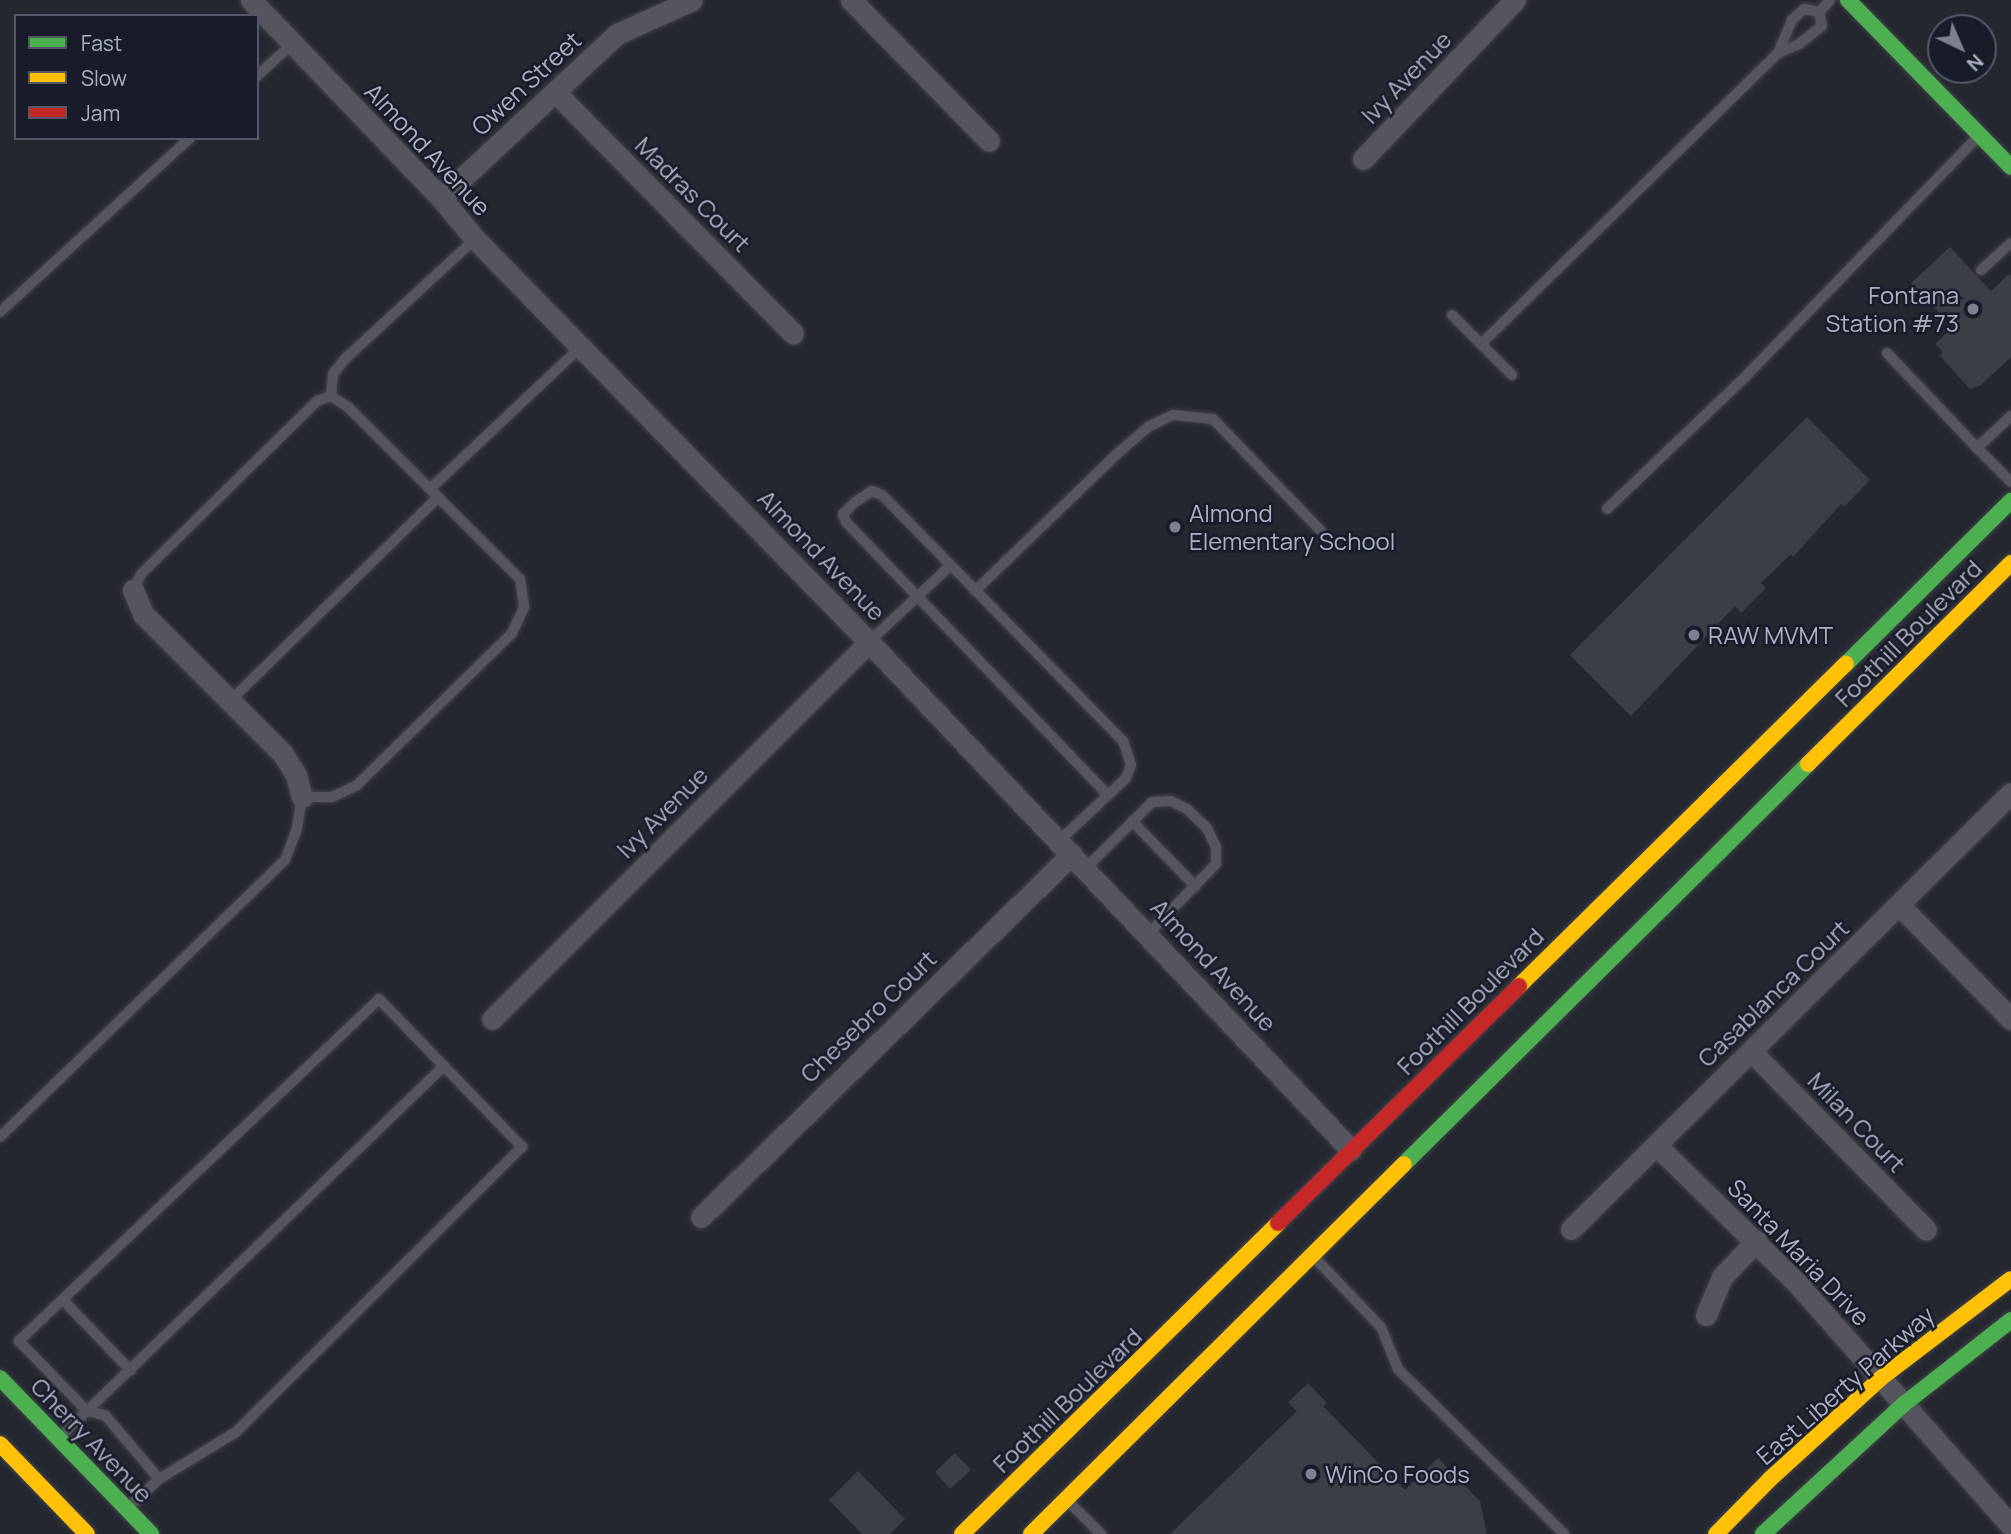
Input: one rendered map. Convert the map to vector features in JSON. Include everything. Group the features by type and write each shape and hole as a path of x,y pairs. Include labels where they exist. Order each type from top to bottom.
{"main road":[{"path":"1848,0 2011,167"},
{"name":"Foothill Boulevard","path":"962,1534 2011,500"},
{"name":"Foothill Boulevard","path":"1031,1534 2011,563"},
{"name":"East Liberty Parkway","path":"1716,1534 1770,1479 1881,1378 2011,1279"},
{"path":"1164,1356 1181,1320"},
{"path":"1763,1534 1904,1404 2011,1320"},
{"name":"Cherry Avenue","path":"0,1378 151,1534"},
{"path":"0,1444 87,1534"},
{"path":"1053,1484 1066,1498"}],"street":[{"name":"Almond Avenue","path":"251,0 441,198 475,239 869,642 1351,1150"},
{"name":"Owen Street","path":"441,198 617,34 692,0"},
{"path":"851,0 989,141"},
{"name":"Ivy Avenue","path":"1363,159 1515,0"},
{"name":"Madras Court","path":"555,92 793,333"},
{"path":"133,590 143,614 283,754 296,775 302,797"},
{"name":"Ivy Avenue","path":"492,1019 869,642"},
{"name":"Casablanca Court","path":"1571,1229 2011,793"},
{"name":"Chesebro Court","path":"701,1217 1072,854"},
{"path":"1899,905 2011,1019"},
{"name":"Milan Court","path":"1751,1051 1926,1230"},
{"name":"Santa Maria Drive","path":"1656,1145 1756,1241 2011,1526"},
{"path":"1706,1315 1722,1277 1756,1241"}],"lane":[{"path":"1819,12 1830,0"},
{"path":"1778,53 1793,20 1804,9 1819,12"},
{"path":"1481,344 1778,53 1809,38 1822,26 1819,12"},
{"path":"1793,20 1809,38"},
{"path":"259,74 293,43"},
{"path":"1607,509 1746,376 1980,135"},
{"path":"0,312 188,140"},
{"path":"331,396 333,374 345,358 475,239"},
{"path":"1981,270 2011,243"},
{"path":"1452,314 1512,375"},
{"path":"230,701 582,346"},
{"path":"1887,353 2011,482"},
{"path":"0,1137 285,860 297,828 302,797 332,797 356,786 512,633 524,607 520,579 349,408 331,396"},
{"path":"133,590 141,575 317,401 331,396"},
{"path":"975,591 1116,454 1148,428 1173,415 1213,419 1321,531"},
{"path":"1978,448 2011,416"},
{"path":"1072,854 1108,795 1126,778 1131,765 1123,741 882,495 872,491 855,502 843,514 846,522 1108,795"},
{"path":"869,642 951,565"},
{"path":"1072,854 1132,821 1152,802 1171,800 1187,809 1207,828 1216,847 1216,863 1148,934"},
{"path":"1132,821 1195,886"},
{"path":"127,1509 159,1479 236,1432 522,1147 379,999 19,1341 87,1411 105,1415 159,1479"},
{"path":"58,1438 444,1066"},
{"path":"1312,1255 1381,1327 1398,1369 1564,1534"},
{"path":"63,1300 131,1370"},
{"path":"1066,1498 1101,1534"}],"building":[{"name":"Fontana Station #73","path":"1950,247 1991,291 2009,274 2011,276 2011,357 1981,385 1970,389 1940,356 1943,352 1935,344 1953,327 1911,283"},
{"path":"1807,417 1870,480 1844,507 1841,504 1793,557 1791,554 1761,583 1766,588 1741,613 1735,606 1631,716 1570,655"},
{"name":"WinCo Foods","path":"1308,1383 1327,1403 1323,1406 1405,1490 1438,1458 1480,1501 1487,1534 1170,1534 1297,1411 1288,1402"},
{"path":"955,1453 971,1470 950,1489 935,1472"},
{"path":"858,1471 905,1519 890,1534 862,1534 829,1500"}],"traffic: fast":[{"path":"1848,0 2011,167"},
{"path":"1846,664 2011,501"},
{"path":"1404,1164 1808,764"},
{"path":"1763,1534 1904,1404 2011,1320"},
{"path":"0,1378 151,1534"}],"traffic: slow":[{"path":"1808,764 2011,563"},
{"path":"1519,986 1846,664"},
{"path":"1031,1534 1404,1164"},
{"path":"962,1534 1278,1223"},
{"path":"1716,1534 1770,1479 1881,1378 2011,1279"},
{"path":"0,1444 87,1534"}],"traffic: jam":[{"path":"1278,1223 1519,986"}],"place":[{"name":"Fontana Station #73","path":"1973,309"},
{"name":"Almond Elementary School","path":"1175,527"},
{"name":"RAW MVMT","path":"1694,635"},
{"name":"WinCo Foods","path":"1311,1474"}]}
